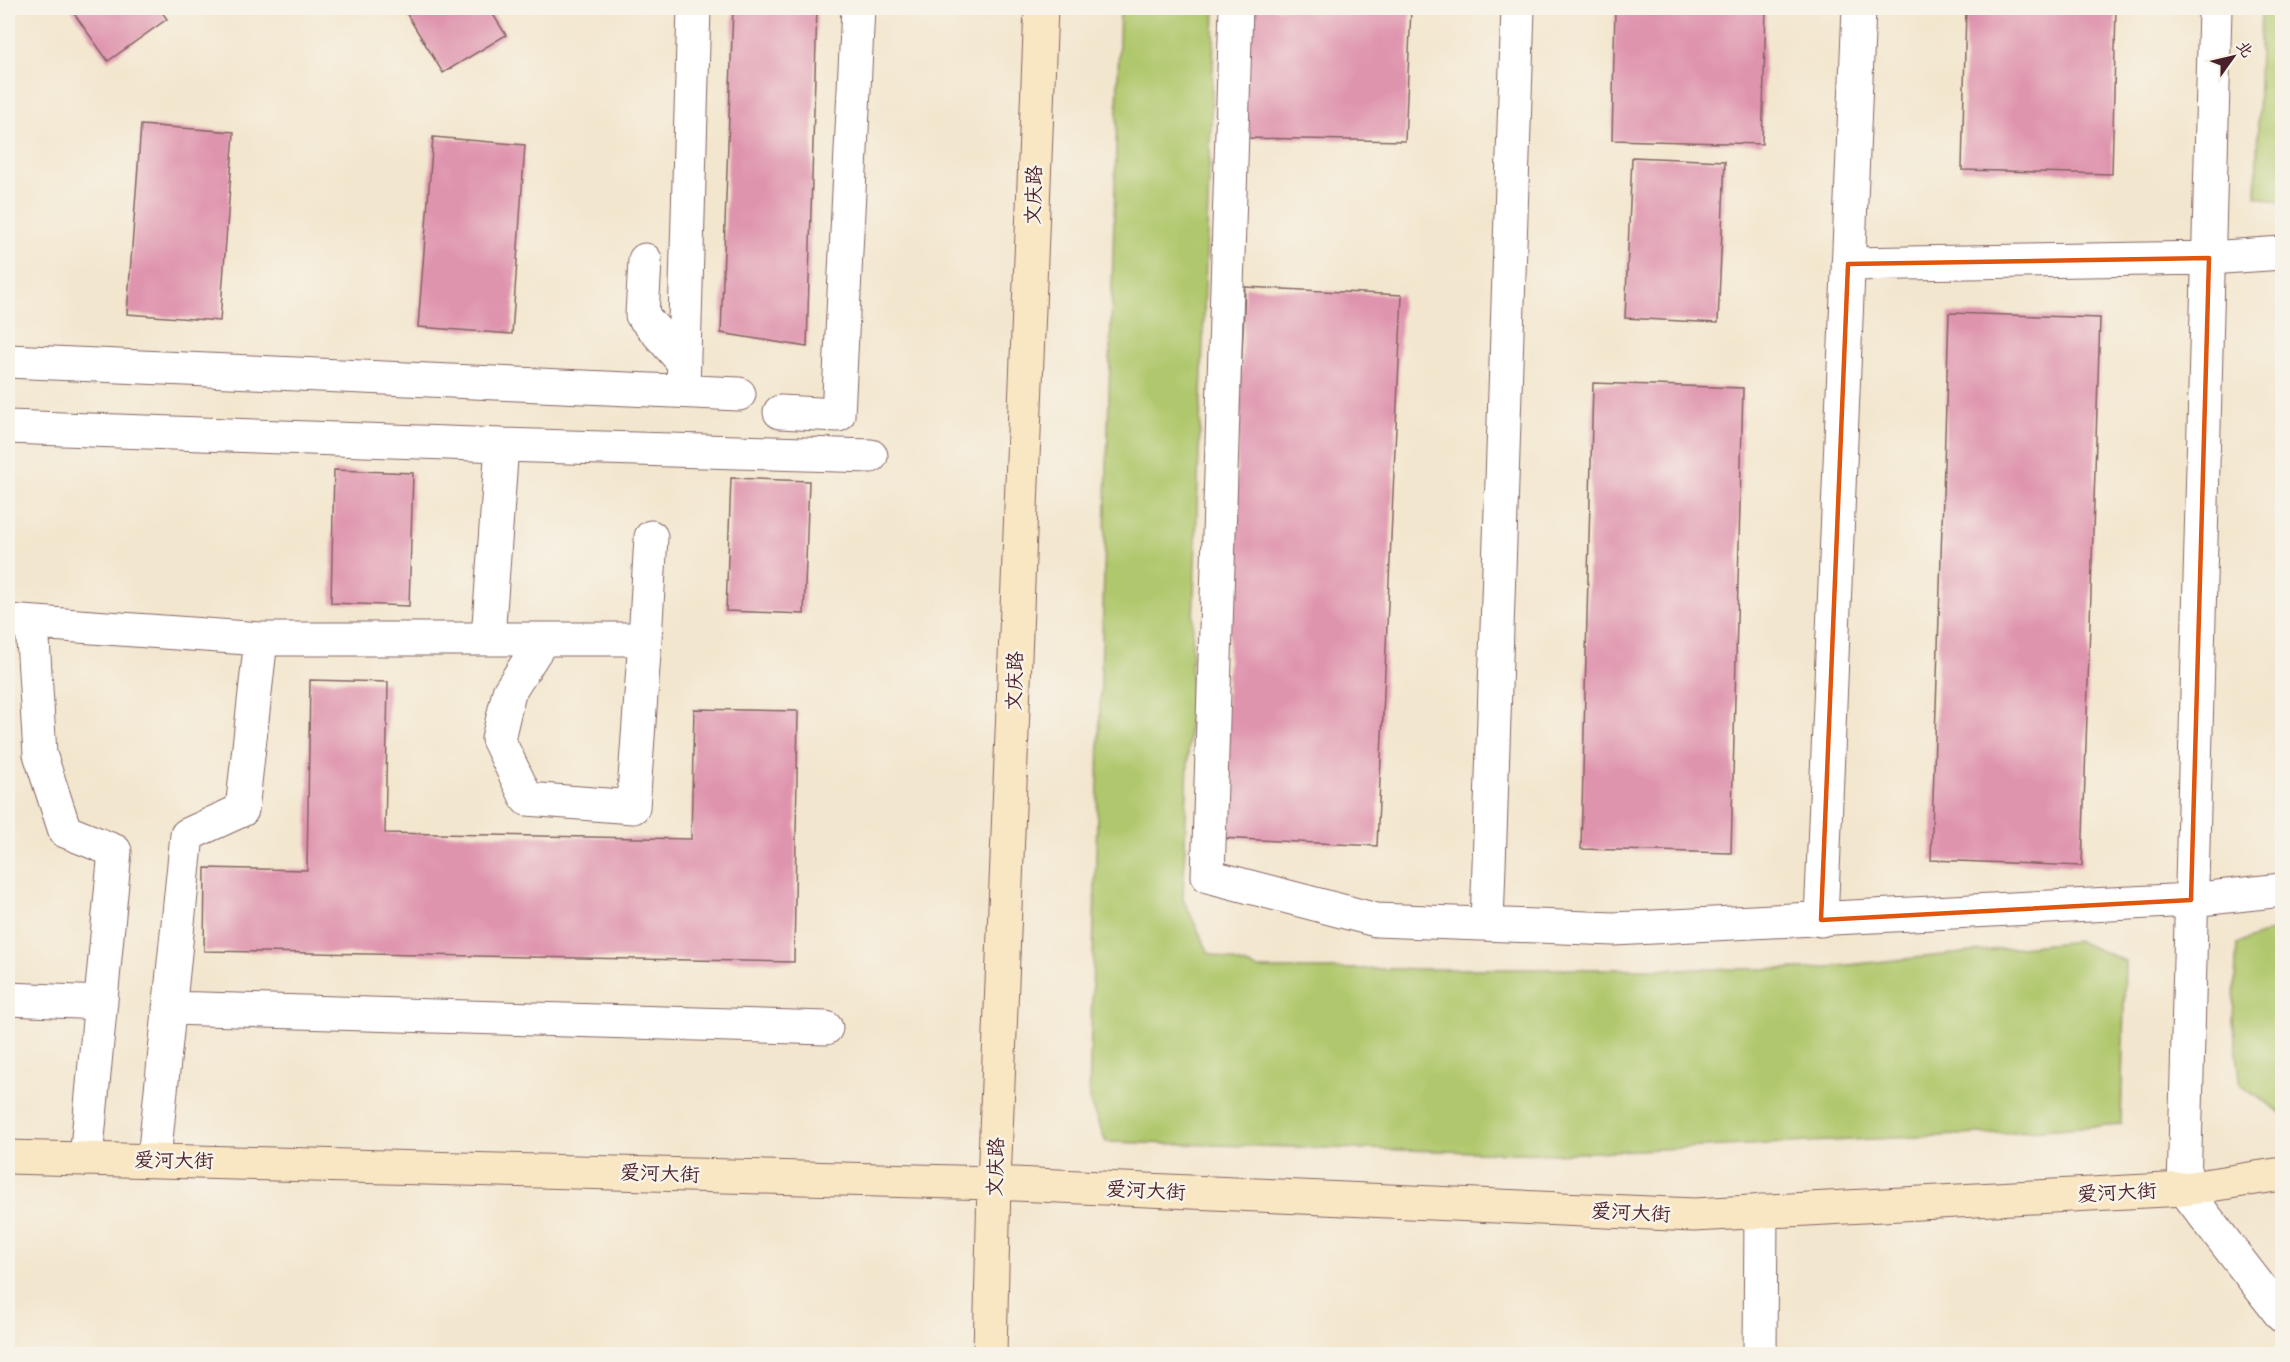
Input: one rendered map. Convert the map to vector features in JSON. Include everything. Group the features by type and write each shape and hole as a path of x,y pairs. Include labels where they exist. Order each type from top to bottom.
{"street":[{"path":"683,376 694,8"},
{"path":"780,412 838,415 858,8"},
{"name":"文庆路","path":"990,1354 994,1183 1041,8"},
{"path":"1236,8 1208,876 1376,920 1614,929 2191,900 2283,890"},
{"path":"1487,924 1518,8"},
{"path":"1821,920 1859,8"},
{"path":"2216,8 2184,1189 2283,1316"},
{"path":"1848,264 2209,258 2283,253"},
{"path":"645,260 642,315 683,376"},
{"path":"8,361 683,376 739,394"},
{"path":"8,427 871,456"},
{"path":"488,639 502,445"},
{"path":"543,639 509,692 498,739 527,799 633,807 651,537"},
{"path":"86,1159 115,851 65,831 40,754 20,622 261,639 645,639"},
{"path":"154,1159 187,835 242,810 261,639"},
{"path":"8,999 101,1003"},
{"path":"170,1008 825,1028"},
{"name":"爱河大街","path":"8,1157 154,1159 994,1183 1694,1215 2184,1189 2283,1174"},
{"path":"1760,1354 1761,1211"}],"highlighted area":[{"path":"2209,258 2191,900 1821,920 1848,264"}],"green space":[{"path":"1120,8 1215,8 1183,899 1209,953 1258,969 1810,969 2078,941 2125,961 2121,1124 2002,1133 1554,1154 1106,1142 1089,1100"},
{"path":"2261,8 2282,8 2282,203 2256,196"},
{"path":"2282,927 2282,1113 2241,1086 2233,1020 2237,944"}],"building":[{"path":"70,8 159,8 167,19 108,61"},
{"path":"403,8 489,8 506,35 443,73"},
{"path":"733,8 817,8 807,347 721,333"},
{"path":"1250,8 1411,8 1405,141 1243,138"},
{"path":"1615,8 1766,8 1762,144 1612,140"},
{"path":"1966,8 2116,8 2112,174 1962,170"},
{"path":"141,125 234,132 220,321 127,314"},
{"path":"433,137 525,145 512,334 418,327"},
{"path":"1632,157 1725,161 1718,323 1625,318"},
{"path":"1245,287 1402,295 1377,846 1220,838"},
{"path":"1949,313 2100,318 2082,866 1931,860"},
{"path":"1593,383 1743,388 1731,853 1581,849"},
{"path":"334,470 413,473 409,606 331,603"},
{"path":"731,478 809,481 804,614 726,611"},
{"path":"310,680 388,682 385,833 691,839 694,709 798,711 794,962 204,951 205,868 307,870"}]}
